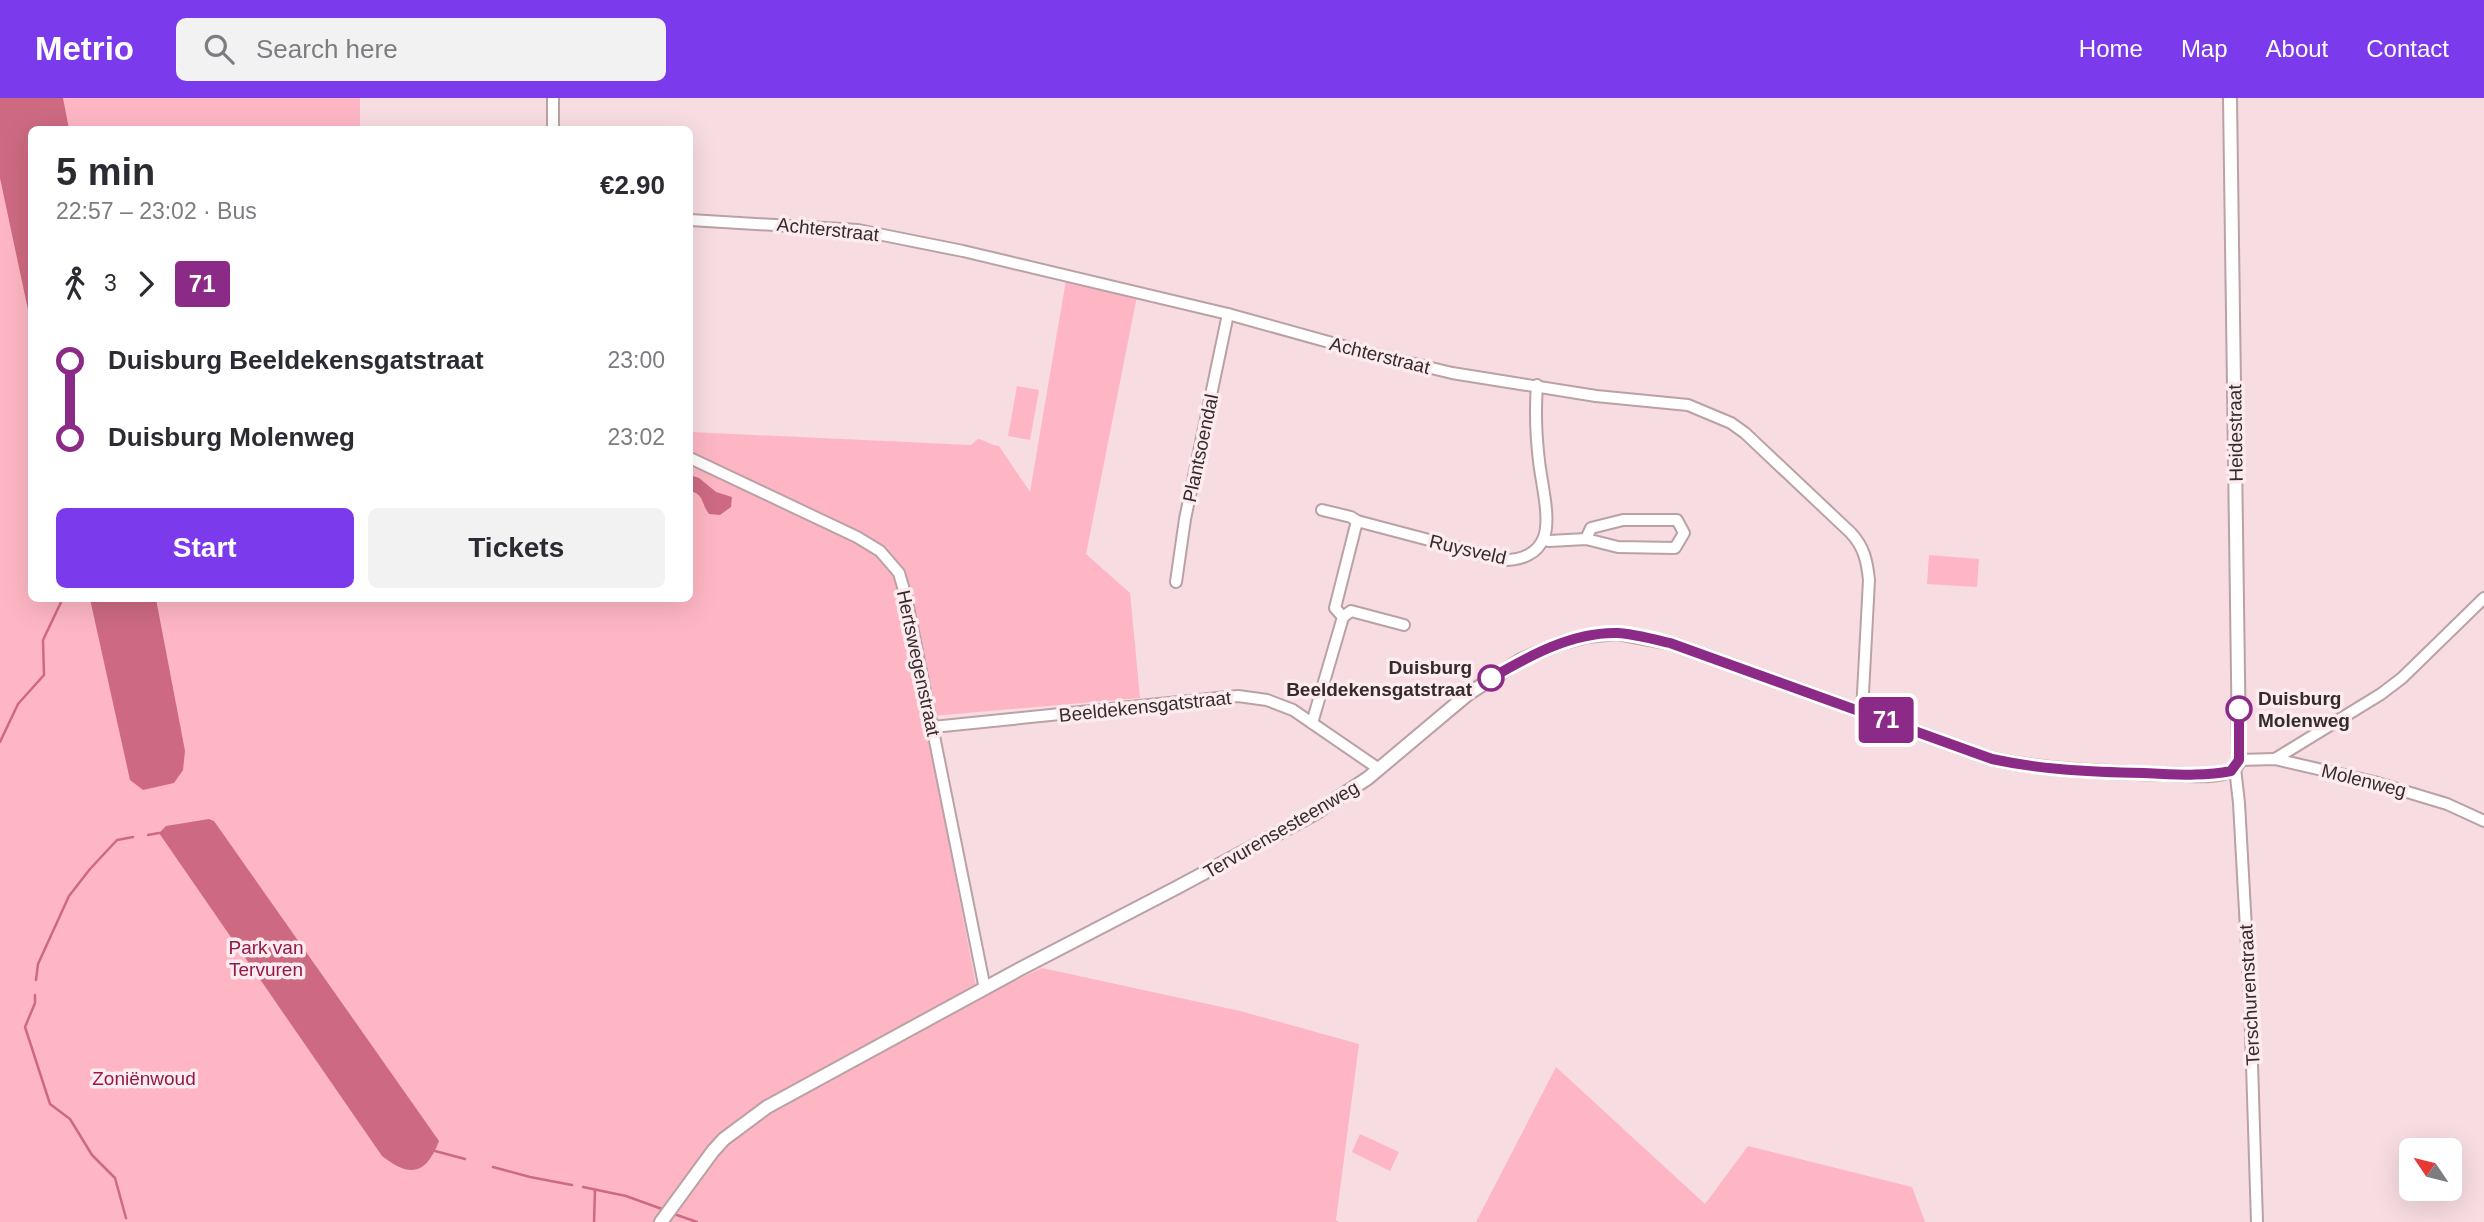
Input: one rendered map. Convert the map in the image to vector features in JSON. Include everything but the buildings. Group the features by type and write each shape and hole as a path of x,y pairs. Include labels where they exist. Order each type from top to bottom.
{"street":[{"path":"553,98 553,126"},
{"name":"Heidestraat","path":"2230,98 2237,764"},
{"name":"Achterstraat","path":"693,220 858,230 962,251 1228,314 1452,373 1596,396 1681,404 1731,422 1851,533 1864,553 1869,580 1862,712"},
{"name":"Plantsoendal","path":"1176,582 1185,519 1228,314"},
{"path":"1537,385 1535,416 1546,522 1544,539 1586,539 1618,547 1675,548 1684,533 1677,520 1623,520 1591,528 1586,539"},
{"name":"Hertswegenstraat","path":"693,459 857,537 880,551 899,572 985,989"},
{"name":"Ruysveld","path":"1322,510 1351,517 1357,522 1505,560 1519,559 1531,554 1544,539"},
{"path":"1343,617 1335,608 1357,522"},
{"path":"2275,759 2381,694 2402,678 2484,598"},
{"path":"1311,723 1343,617 1351,611 1404,625"},
{"name":"Tervurensesteenweg","path":"661,1222 694,1174 724,1139 767,1107 1020,969 1314,814 1379,769 1446,710 1486,681 1543,650 1587,636 1616,633 1670,643 1992,759 2033,768 2199,775 2228,772 2237,764"},
{"name":"Beeldekensgatstraat","path":"933,727 1238,696 1267,699 1293,710 1379,769"},
{"name":"Molenweg","path":"2237,764 2275,759 2411,792 2447,804 2484,821"},
{"name":"Terschurenstraat","path":"2237,764 2250,1000 2257,1222"}],"green space":[{"path":"0,98 360,98 360,126 28,126 28,602 693,602 693,432 971,445 978,439 999,446 1030,492 1066,280 1137,296 1086,554 1130,593 1140,698 921,717 934,764 976,986 775,1095 783,1103 985,995 1042,968 1240,1011 1359,1044 1336,1220 1339,1222 0,1222"},
{"path":"1017,386 1039,390 1030,440 1008,436"},
{"path":"1929,555 1979,559 1977,587 1927,584"},
{"path":"1556,1067 1705,1204 1748,1146 1912,1187 1925,1222 1476,1222"},
{"path":"1360,1134 1399,1152 1390,1171 1352,1152"}],"shaded area":[{"path":"0,98 63,98 68,126 28,126 28,310 0,178"},
{"path":"693,476 716,492 732,497 731,507 720,515 709,514 695,492"},
{"path":"91,602 157,602 185,751 183,770 174,783 143,790 130,780"},
{"path":"209,819 214,821 439,1141 429,1161 423,1166 409,1170 382,1156 159,833 166,826"}],"waterway":[{"path":"0,742 18,704 44,675 43,640 61,602"},
{"path":"148,835 159,833"},
{"path":"36,980 38,964 69,896 117,840 133,837"},
{"path":"35,995 35,1003 25,1027 50,1104 70,1119 92,1155 115,1178 126,1218"},
{"path":"435,1151 465,1159"},
{"path":"493,1167 572,1185"},
{"path":"583,1187 626,1196 662,1209"},
{"path":"594,1222 595,1190"},
{"path":"674,1214 697,1222"}],"bus line":[{"name":"71","path":"1491,678 1521,660 1561,643 1587,636 1616,633 1643,637 1670,643 1992,759 2033,768 2073,771 2199,775 2231,771 2239,760 2239,709"}],"place":[{"name":"Duisburg Beeldekensgatstraat","path":"1491,678"},
{"name":"Duisburg Molenweg","path":"2239,709"}],"park label":[{"name":"Park van Tervuren","path":"266,958"},
{"name":"Zoniënwoud","path":"144,1078"}]}
